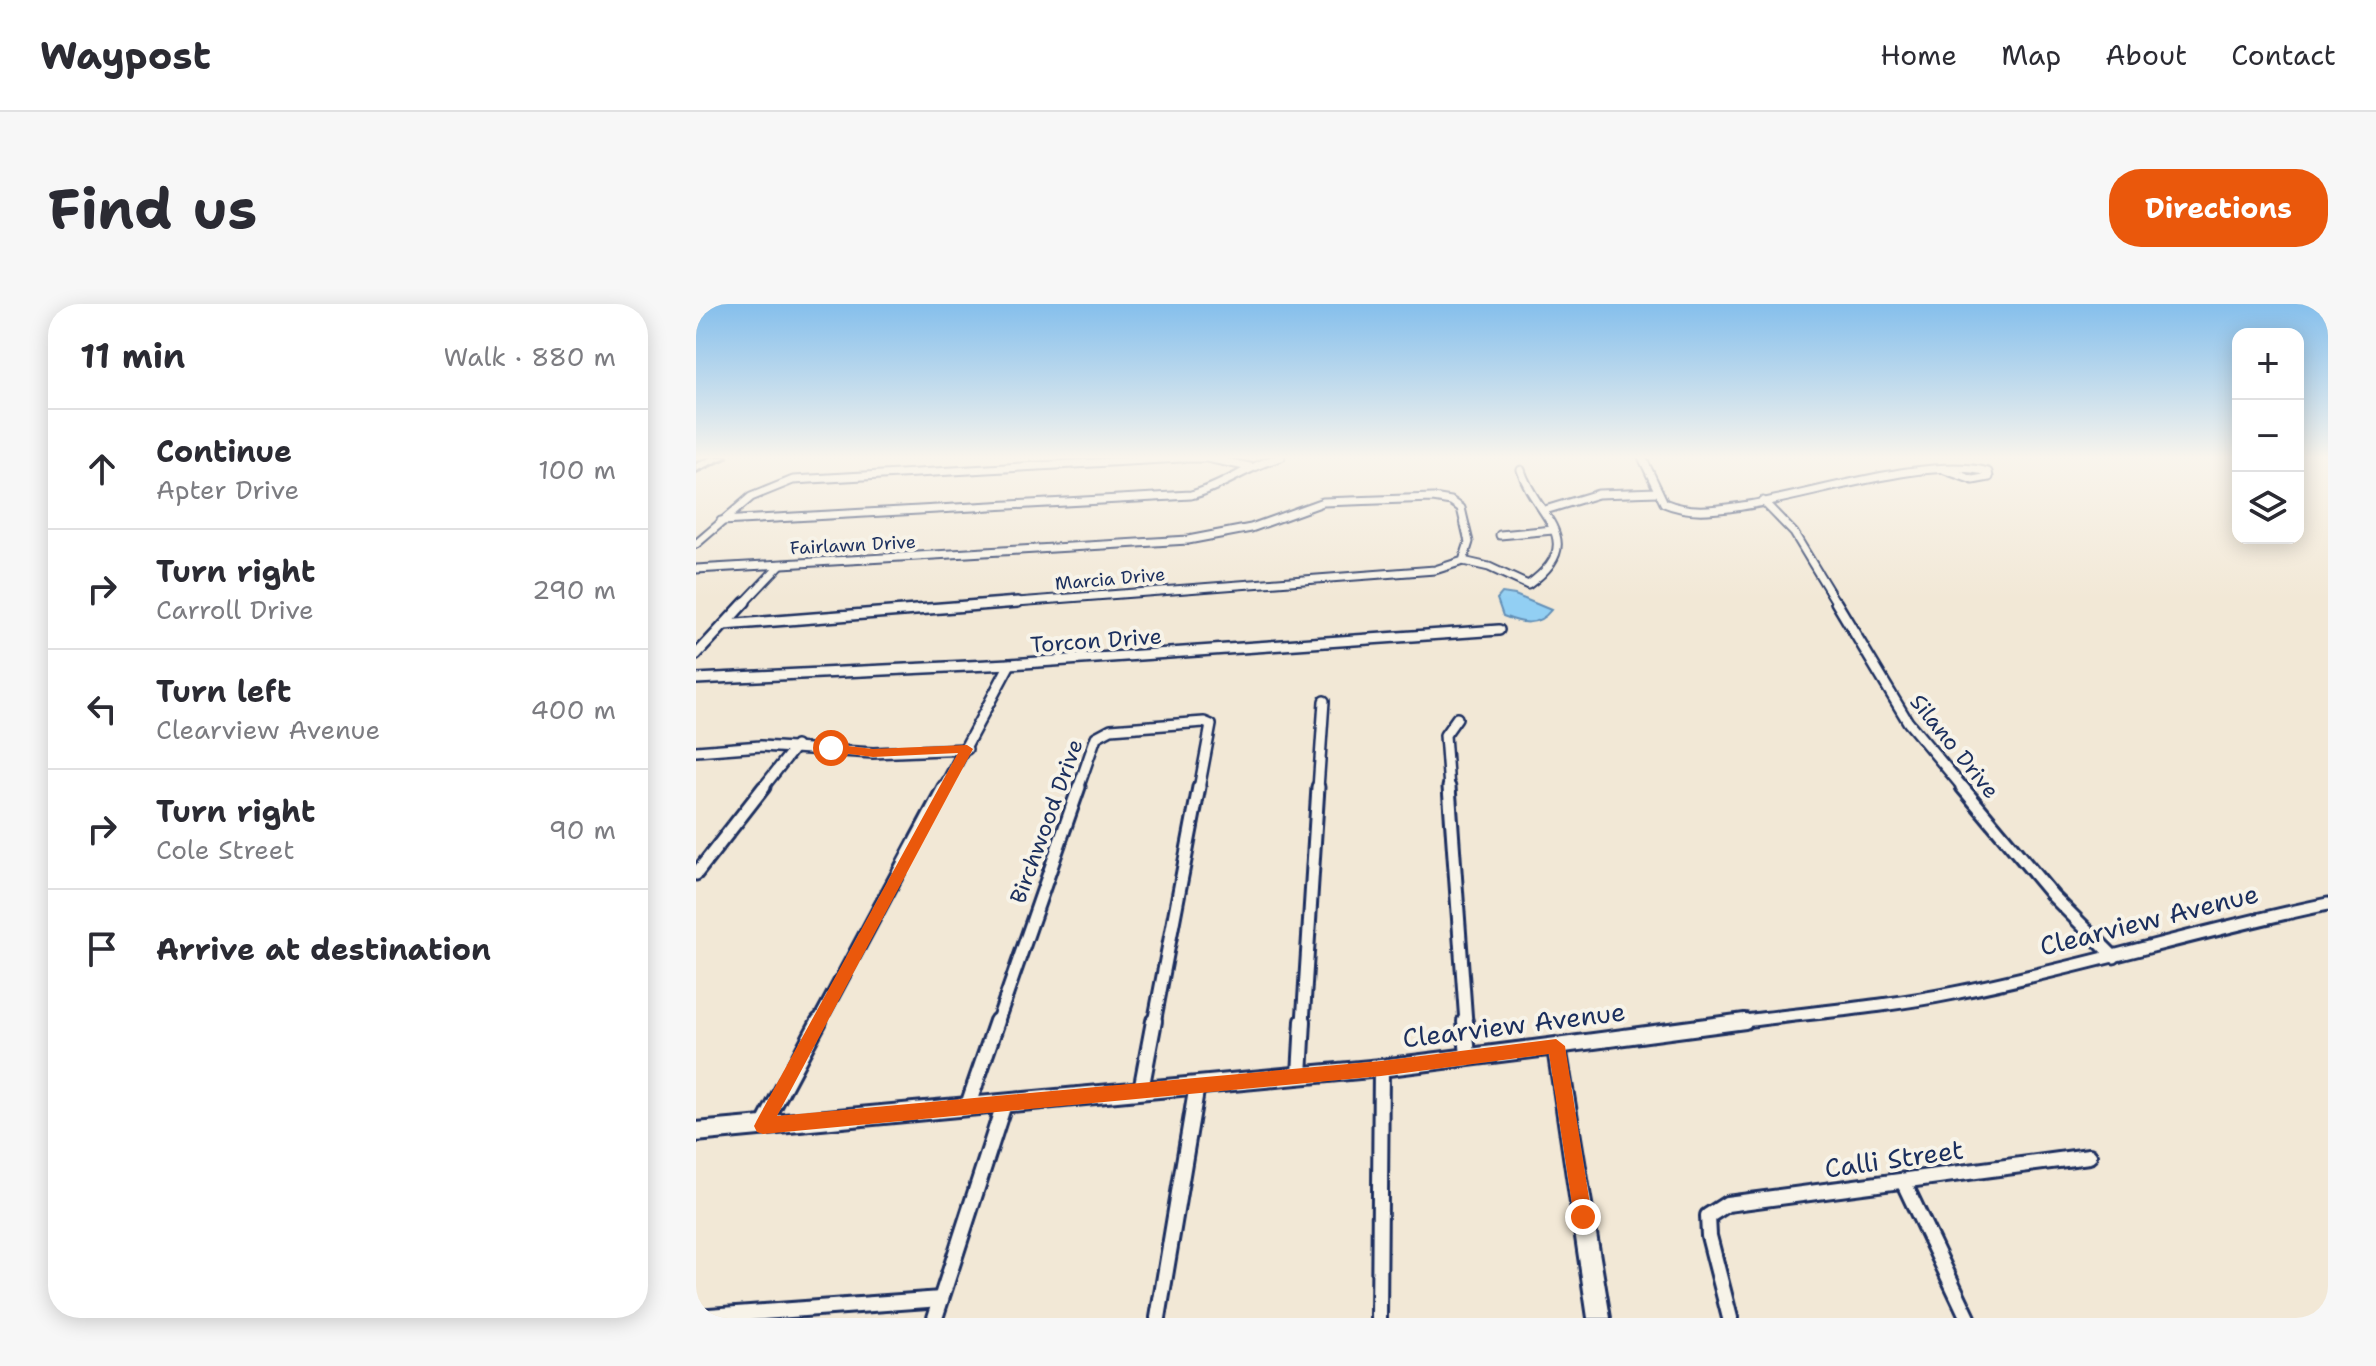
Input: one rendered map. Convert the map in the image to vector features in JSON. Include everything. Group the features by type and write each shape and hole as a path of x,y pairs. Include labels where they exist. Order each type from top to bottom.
{"street":[{"path":"696,544 740,504"},
{"path":"720,521 1022,504"},
{"name":"Fairlawn Drive","path":"696,569 1188,540 1251,528 1316,504"},
{"name":"Fairlawn Drive","path":"1454,504 1461,508 1469,542 1463,561"},
{"path":"1463,561 1489,567 1528,585 1555,563 1558,555 1553,530 1541,504"},
{"path":"1545,510 1564,504"},
{"path":"1667,504 1682,511 1736,504"},
{"name":"Silano Drive","path":"1766,504 1794,533 1908,722 2053,896 2114,957"},
{"path":"1500,535 1553,530"},
{"name":"Marcia Drive","path":"724,625 1435,570 1463,561"},
{"path":"696,655 780,565"},
{"name":"Torcon Drive","path":"696,679 1010,664 1499,630"},
{"path":"763,1126 1010,664"},
{"path":"1300,1075 1324,701"},
{"path":"1457,718 1445,735 1468,1057"},
{"name":"Birchwood Drive","path":"967,1108 1096,737 1111,729 1204,722 1211,725 1141,1090"},
{"path":"696,751 726,747 796,746 873,753 967,749"},
{"path":"696,874 796,746"},
{"name":"Clearview Avenue","path":"696,1132 1381,1068 1950,994 2328,904"},
{"path":"1556,1046 1599,1318"},
{"path":"1379,1318 1381,1068"},
{"path":"1158,1318 1197,1085"},
{"path":"935,1318 1004,1104"},
{"name":"Calli Street","path":"1730,1318 1709,1236 1708,1216 1727,1204 1904,1183 2089,1156"},
{"path":"1904,1183 1968,1318"},
{"path":"696,1317 941,1299"}],"water":[{"path":"1502,593 1551,610 1534,622 1503,616 1497,599"}],"route":[{"path":"831,748 873,753 967,749 763,1126 1381,1068 1556,1046 1583,1217"}]}
